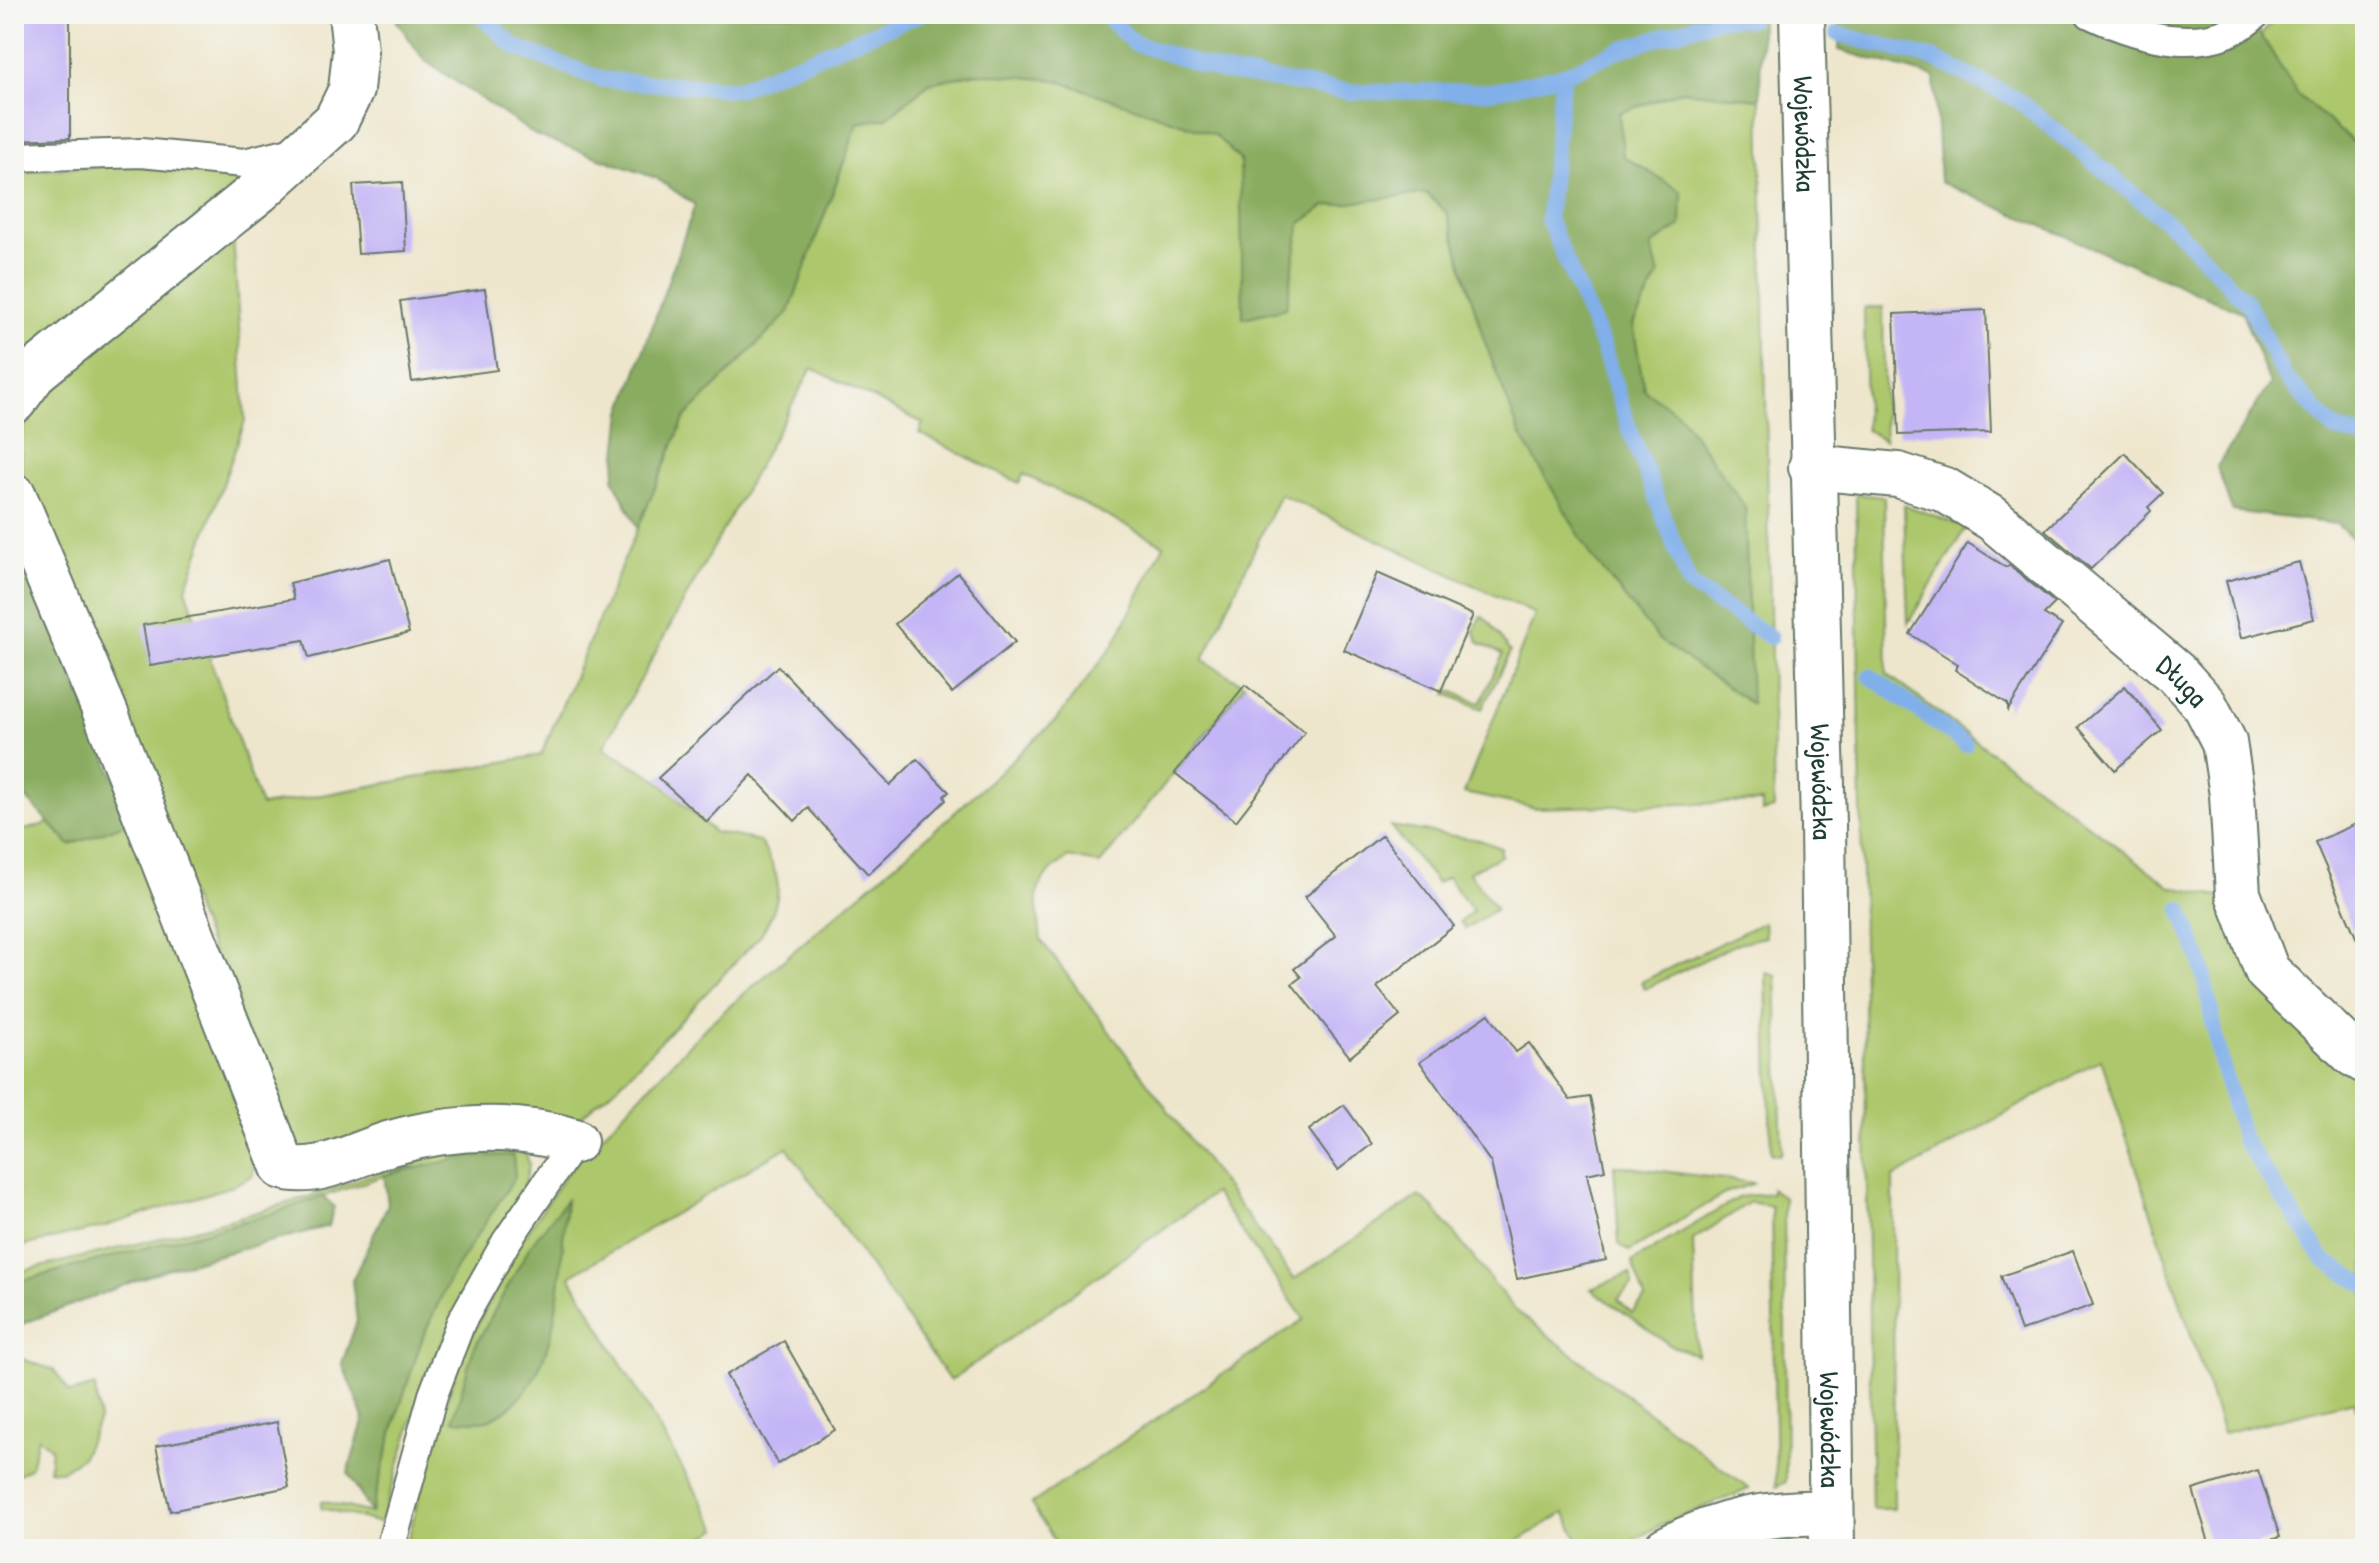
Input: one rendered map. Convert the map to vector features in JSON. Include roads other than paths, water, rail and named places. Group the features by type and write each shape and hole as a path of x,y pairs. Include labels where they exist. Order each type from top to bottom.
{"street":[{"path":"14,401 36,371 259,191 336,121 351,90 355,51 351,14"},
{"name":"Wojewódzka","path":"1802,14 1811,467 1823,825 1832,1530"},
{"name":"Długa","path":"1811,467 1898,475 1945,490 1993,519 2176,673 2205,705 2224,742 2232,795 2238,894 2267,971 2353,1054 2365,1061"},
{"path":"14,496 106,714 283,1167 301,1172 392,1143 452,1130 540,1131 575,1141"},
{"path":"1666,1549 1729,1523 1767,1513 1832,1530"}],"lane":[{"path":"2090,14 2124,31 2184,42 2239,31 2256,14"},
{"path":"14,157 141,153 244,163 310,146"},
{"path":"390,1549 433,1395 461,1322 506,1242 575,1141"}],"waterway":[{"path":"479,14 515,47 604,80 737,89 920,14"},
{"path":"1104,14 1134,43 1223,72 1350,92 1494,91 1563,75 1616,51 1721,18 1751,19"},
{"path":"1838,34 1935,59 2018,100 2176,229 2248,304 2284,376 2333,428 2365,438"},
{"path":"1563,75 1548,219 1603,347 1626,420 1690,585 1770,637"},
{"path":"1870,676 1965,744"},
{"path":"2181,909 2201,962 2221,1061 2243,1139 2324,1260 2365,1285"}]}
